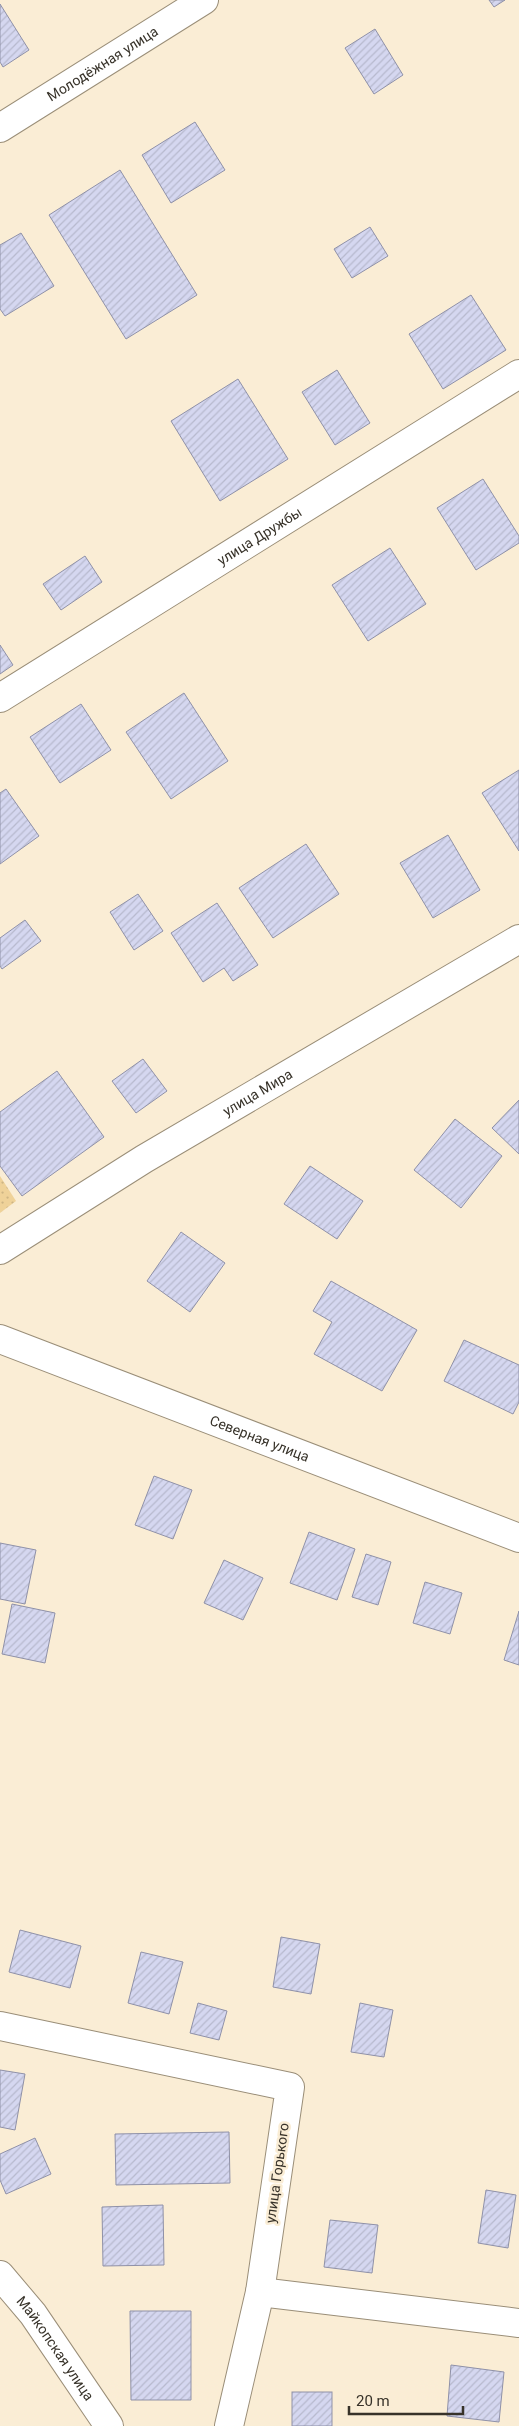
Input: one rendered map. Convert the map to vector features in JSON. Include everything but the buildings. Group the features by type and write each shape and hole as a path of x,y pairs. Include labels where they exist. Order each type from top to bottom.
{"street":[{"name":"Молодёжная улица","path":"0,128 204,0"},
{"name":"улица Дружбы","path":"0,698 519,374"},
{"name":"улица Мира","path":"0,1250 144,1159 519,939"},
{"name":"Северная улица","path":"0,1339 519,1538"},
{"name":"улица Горького","path":"0,2026 290,2087 260,2292"},
{"name":"Майкопская улица","path":"0,2275 33,2314 109,2426"},
{"path":"229,2426 260,2292 519,2323"}],"shaded area":[{"path":"0,1176 16,1201 0,1213"}]}
